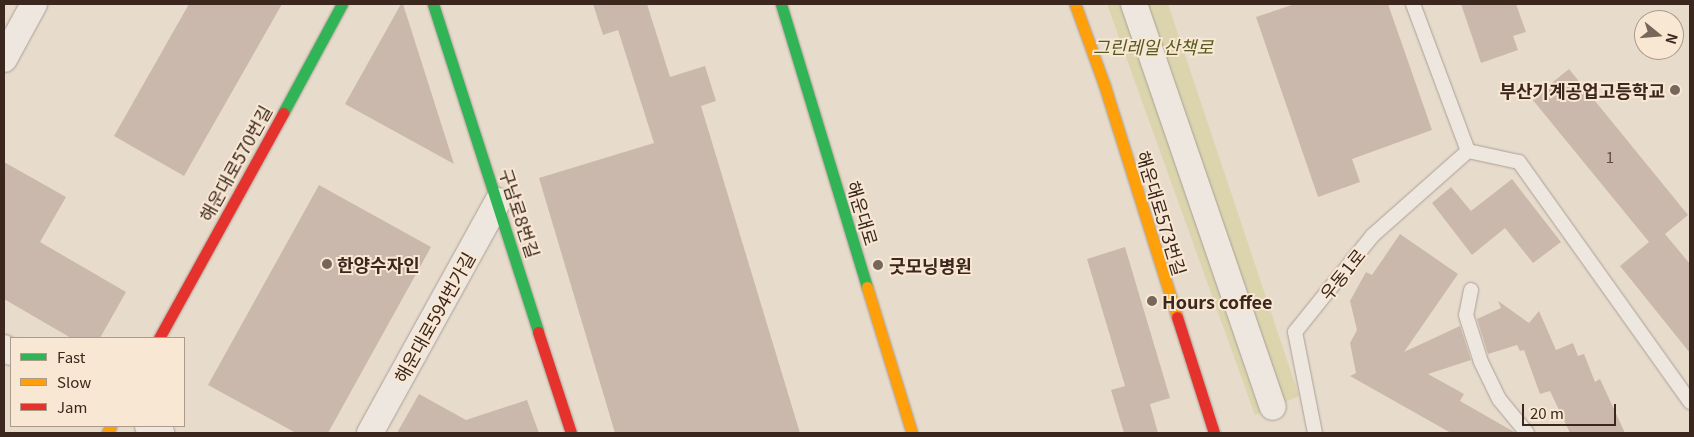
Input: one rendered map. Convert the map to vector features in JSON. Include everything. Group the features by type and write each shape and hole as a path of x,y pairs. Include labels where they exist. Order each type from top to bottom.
{"street":[{"path":"4,59 34,4"},
{"name":"해운대로570번길","path":"160,337 342,4"},
{"name":"구남로8번길","path":"433,4 498,201 571,433"},
{"name":"해운대로","path":"781,4 912,433"},
{"name":"해운대로573번길","path":"1075,4 1104,84 1214,433"},
{"path":"1134,4 1273,407"},
{"name":"해운대로594번가길","path":"370,433 498,201"},
{"path":"150,427 161,433"}],"lane":[{"path":"1413,4 1468,151 1519,162 1690,402"},
{"name":"우동1로","path":"1315,433 1295,332 1373,235 1468,151"},
{"path":"1471,290 1466,316 1481,362 1499,399 1527,433"}],"green space":[{"name":"그린레일 산책로","path":"1107,4 1168,4 1299,396 1255,415"}],"building":[{"path":"189,4 282,4 184,176 114,136"},
{"path":"401,4 403,4 454,164 345,104"},
{"path":"593,4 647,4 670,77 705,66 716,101 701,106 800,433 615,433 539,178 654,143 618,30 603,35"},
{"path":"1295,4 1388,4 1432,130 1352,159 1360,182 1318,197 1256,17"},
{"path":"1461,4 1516,4 1526,32 1513,36 1518,50 1481,63"},
{"path":"1569,69 1688,215 1665,234 1690,264 1690,353 1620,266 1649,242 1532,99"},
{"path":"4,162 66,197 40,242 126,292 101,337 69,337 4,299"},
{"path":"1512,179 1561,242 1533,263 1505,228 1472,255 1432,203 1451,187 1471,211"},
{"path":"319,185 431,247 328,433 296,433 208,385"},
{"path":"1400,234 1458,274 1404,352 1460,326 1471,360 1428,374 1464,394 1460,401 1516,433 1451,433 1350,376 1356,373 1350,343 1357,330 1350,301 1366,272 1372,275"},
{"path":"1125,247 1170,398 1150,404 1158,433 1124,433 1111,390 1125,386 1087,259"},
{"path":"1498,301 1529,323 1539,311 1556,350 1573,343 1578,356 1584,354 1595,382 1600,379 1625,433 1570,433 1550,391 1540,394 1524,350 1520,351 1517,345 1488,354 1477,319 1501,308"},
{"path":"419,394 466,420 527,400 539,433 397,433"}],"traffic: fast":[{"path":"283,113 342,4"},
{"path":"433,4 538,332"},
{"path":"781,4 867,287"}],"traffic: slow":[{"path":"1075,4 1104,84 1177,317"},
{"path":"867,287 912,433"},
{"path":"107,433 110,427"}],"traffic: jam":[{"path":"160,337 283,113"},
{"path":"1177,317 1214,433"},
{"path":"538,332 571,433"}],"place":[{"name":"부산기계공업고등학교","path":"1675,90"},
{"name":"한양수자인","path":"327,264"},
{"name":"굿모닝병원","path":"878,265"},
{"name":"Hours coffee","path":"1152,301"}]}
